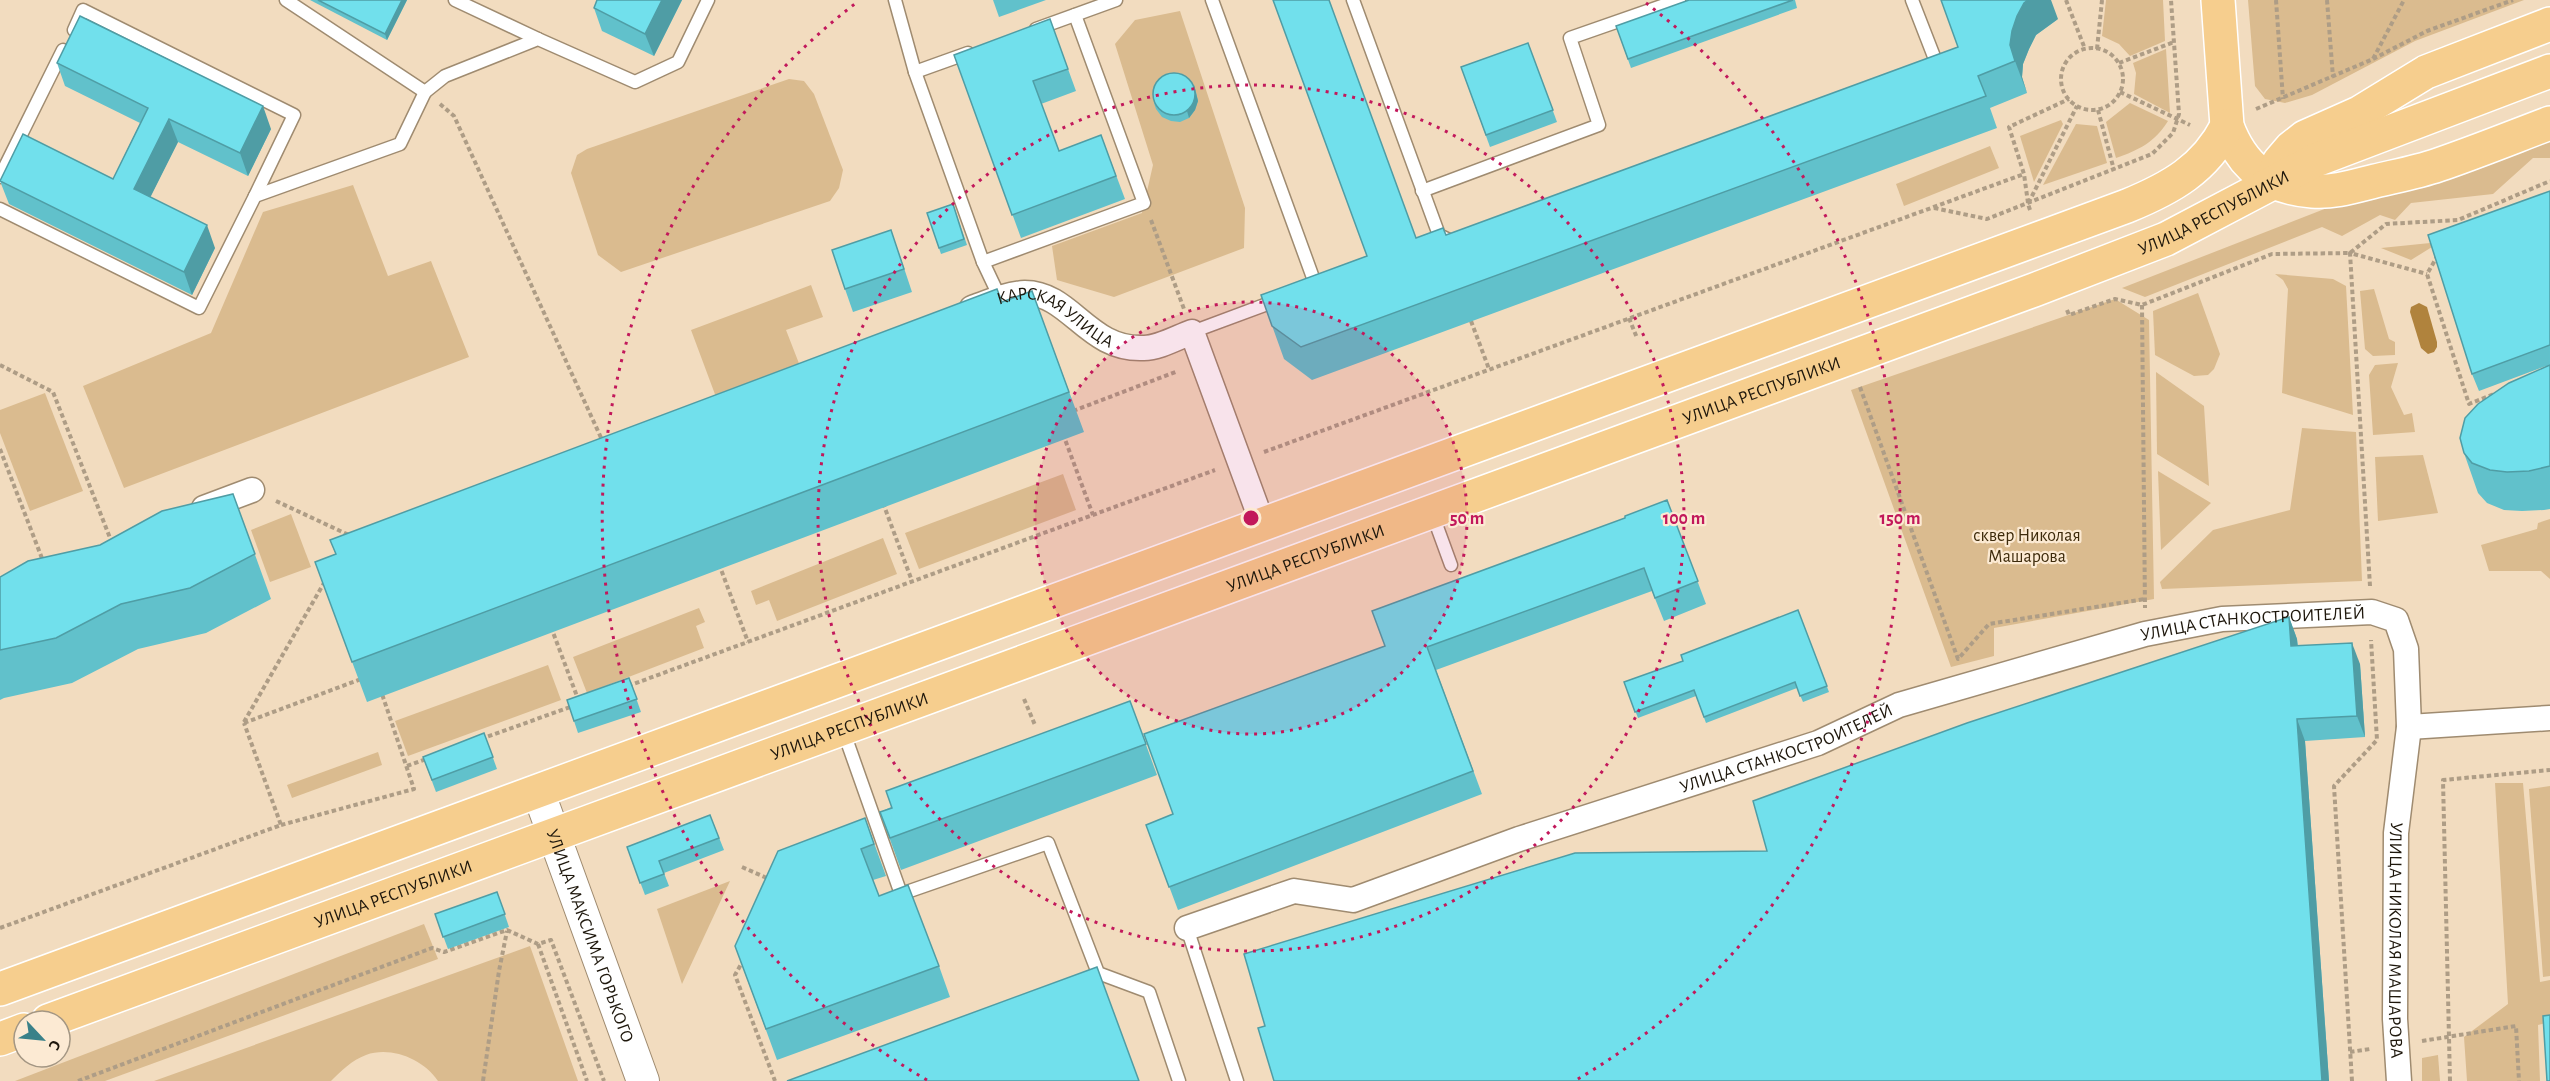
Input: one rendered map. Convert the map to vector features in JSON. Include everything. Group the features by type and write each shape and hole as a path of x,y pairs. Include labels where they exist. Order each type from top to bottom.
{"main road":[{"path":"2218,0 2227,121 2236,149 2256,172 2289,188 2314,192 2342,189 2436,166 2550,123"},
{"path":"2273,181 2279,162 2305,137 2359,112 2426,72 2550,24"},
{"name":"УЛИЦА РЕСПУБЛИКИ","path":"72,1012 2034,290 2166,239 2316,160 2550,71"},
{"path":"0,990 2160,193 2202,163 2227,121"}],"street":[{"name":"КАРСКАЯ УЛИЦА","path":"956,314 1000,298 1026,293 1049,298 1096,336 1119,347 1146,349 1192,332"},
{"path":"1192,332 1263,525"},
{"path":"187,514 252,490"},
{"name":"УЛИЦА СТАНКОСТРОИТЕЛЕЙ","path":"1187,928 1294,891 1353,900 1519,839 1818,743 1899,705 2145,634 2222,619 2372,612 2396,620"},
{"name":"УЛИЦА НИКОЛАЯ МАШАРОВА","path":"2396,620 2406,649 2409,727 2396,833 2399,1081"},
{"path":"2409,727 2550,718"},
{"name":"УЛИЦА МАКСИМА ГОРЬКОГО","path":"538,791 643,1081"}],"lane":[{"path":"286,0 425,92"},
{"path":"455,0 635,82 678,62 708,0"},
{"path":"895,0 915,72 983,262 1000,298"},
{"path":"1021,34 1116,0"},
{"path":"1192,332 1316,286 1212,0"},
{"path":"1353,0 1439,235 1457,243"},
{"path":"1422,190 1599,125 1570,38 1679,0"},
{"path":"1912,0 1940,73 1929,77"},
{"path":"0,177 83,10 294,115 199,308 0,209"},
{"path":"983,262 1144,203 1075,15"},
{"path":"255,196 400,144 425,92 444,76 538,39"},
{"path":"915,72 979,49"},
{"path":"1431,512 1451,565"},
{"path":"843,728 901,894 1048,843 1092,975 1149,992 1179,1081"},
{"path":"1187,928 1238,1081"}],"path":[{"path":"2066,0 2085,49"},
{"path":"2097,48 2103,0"},
{"path":"1933,208 1987,219 2152,154 2173,133 2179,107 2171,0"},
{"path":"2276,0 2283,99"},
{"path":"2328,0 2333,77"},
{"path":"2373,59 2404,0"},
{"path":"2120,92 2188,126 2227,121 2264,108 2373,59 2427,31 2513,0"},
{"path":"2120,63 2174,42"},
{"path":"2097,48 2111,53 2120,63 2123,74 2120,92 2114,102 2098,110 2089,110 2077,106 2069,99 2064,91 2062,74 2074,54 2085,49 2097,48"},
{"path":"425,92 454,116 604,444"},
{"path":"2041,238 2028,204 2024,174 2009,127 2069,99"},
{"path":"2028,204 2077,106"},
{"path":"2098,110 2115,170"},
{"path":"2350,253 2386,224 2458,220 2550,180"},
{"path":"1144,203 1192,332"},
{"path":"2453,229 2458,220"},
{"path":"2442,247 2427,274 2469,404 2501,391"},
{"path":"2350,253 2372,612 2365,631 2371,637 2377,740 2334,786 2352,1081"},
{"path":"2145,634 2142,305 2271,254 2350,253 2427,274"},
{"path":"1629,318 1637,338"},
{"path":"1471,321 1489,369"},
{"path":"0,365 53,392 112,543"},
{"path":"1066,413 1166,375"},
{"path":"1860,387 1958,659 1989,624 2145,599"},
{"path":"1060,428 1093,515"},
{"path":"0,449 45,568"},
{"path":"252,490 351,536 345,547"},
{"path":"880,496 912,581"},
{"path":"716,558 748,642"},
{"path":"244,723 328,578"},
{"path":"549,621 580,703"},
{"path":"244,723 367,676"},
{"path":"0,928 281,825 414,789 379,684"},
{"path":"1024,699 1035,725"},
{"path":"244,723 281,825"},
{"path":"2450,1081 2443,780 2550,770"},
{"path":"742,867 770,880"},
{"path":"483,1081 507,930"},
{"path":"78,1081 432,948 444,952 507,930 538,944 551,940 604,1081"},
{"path":"538,944 587,1081"},
{"path":"745,955 735,975 775,1081"},
{"path":"2350,1052 2516,1026 2520,1081"}],"green space":[{"path":"2106,0 2163,0 2165,41 2130,56 2119,44 2102,36"},
{"path":"2248,0 2524,0 2415,41 2312,95 2285,103 2265,99 2255,86"},
{"path":"1180,11 1245,208 1244,248 1114,297 1057,280 1052,246 1142,213 1153,165 1115,44 1135,20"},
{"path":"2166,49 2170,113 2134,94 2136,73 2133,63"},
{"path":"789,79 804,81 814,94 843,170 839,188 830,201 621,272 598,255 571,173 577,155 587,149"},
{"path":"2130,103 2168,121 2158,135 2146,144 2116,158 2106,122"},
{"path":"2061,120 2063,124 2034,182 2020,136"},
{"path":"2076,124 2097,126 2107,163 2043,185"},
{"path":"2550,141 2550,158 2533,158 2493,194 2411,203 2395,220 2380,215 2342,236 2322,227 2145,297 2122,288 2327,208 2467,173"},
{"path":"1990,146 1999,168 1904,206 1896,184"},
{"path":"353,185 388,276 431,261 469,357 124,488 83,386 211,333 263,212"},
{"path":"2440,242 2411,260 2381,248"},
{"path":"2275,274 2333,279 2346,286 2353,415 2282,393 2288,289 2283,280"},
{"path":"811,285 823,317 786,330 800,366 716,397 691,330"},
{"path":"2374,289 2389,339 2395,342 2395,355 2373,356 2365,349 2360,291"},
{"path":"2198,293 2220,354 2214,369 2208,375 2194,376 2155,355 2153,311"},
{"name":"сквер Николая Машарова","path":"2115,299 2149,320 2154,599 1994,628 1994,656 1951,667 1851,390"},
{"path":"2398,363 2391,387 2404,415 2412,413 2415,432 2373,435 2369,375 2375,365"},
{"path":"2156,372 2204,406 2209,486 2157,454"},
{"path":"45,393 83,491 30,511 0,433 0,410"},
{"path":"2302,428 2356,432 2362,581 2162,589 2160,582 2213,530 2290,510"},
{"path":"2423,455 2438,513 2378,521 2375,457"},
{"path":"2158,471 2211,503 2161,550"},
{"path":"1063,474 1076,510 919,569 905,533"},
{"path":"291,514 311,567 270,582 251,530"},
{"path":"2550,519 2550,579 2541,571 2489,571 2481,545 2537,529 2538,523"},
{"path":"883,538 897,574 777,621 769,600 756,605 751,591"},
{"path":"699,608 705,622 696,626 704,648 587,693 573,657"},
{"path":"548,665 561,700 408,756 395,721"},
{"path":"378,752 382,765 292,798 287,785"},
{"path":"2495,783 2523,783 2540,982 2550,980 2550,1022 2538,1025 2540,1081 2467,1081 2464,1037 2508,1004"},
{"path":"2550,786 2550,976 2543,977 2529,789"},
{"path":"730,881 682,984 657,909"},
{"path":"424,924 438,959 105,1081 15,1081 46,1069 72,1069 72,1059"},
{"path":"530,946 578,1081 438,1081 424,1066 406,1056 386,1052 361,1057 331,1081 154,1081"},
{"path":"2438,1055 2440,1081 2422,1081 2422,1058"}],"shaded area":[{"path":"2419,303 2427,307 2437,342 2434,352 2428,354 2421,348 2410,312 2411,307"}],"building":[{"path":"318,0 402,0 385,34"},
{"path":"597,0 662,0 645,34 594,8"},
{"path":"1273,0 1329,0 1416,238 1443,228 1446,235 1958,47 1941,0 2028,0 2017,16 2012,31 2010,45 2015,61 1978,76 1986,96 1301,347 1272,326 1261,295 1367,256"},
{"path":"1689,0 1793,0 1628,59 1616,26"},
{"path":"80,16 263,106 240,153 169,119 134,189 207,225 184,272 0,181 23,134 113,179 148,108 57,63"},
{"path":"1050,19 1068,69 1033,81 1059,151 1101,135 1116,176 1012,215 954,55"},
{"path":"1528,43 1553,110 1486,135 1461,67"},
{"path":"1174,73 1182,74 1189,79 1194,86 1194,102 1189,109 1182,114 1174,115 1166,114 1159,109 1154,102 1153,94 1154,86 1159,79 1166,74"},
{"path":"2550,191 2550,345 2472,374 2428,235"},
{"path":"953,204 964,239 939,248 927,213"},
{"path":"891,230 904,269 845,289 832,250"},
{"path":"997,289 1002,302 1032,291 1069,392 352,662 315,562 336,554 330,540"},
{"path":"2550,365 2550,466 2529,471 2507,472 2490,470 2472,463 2464,453 2460,438 2465,418 2478,404 2509,383"},
{"path":"233,494 255,554 190,588 121,604 56,638 0,650 0,577 28,561 100,545 162,511"},
{"path":"1667,500 1698,581 1655,598 1644,568 1427,647 1473,771 1169,887 1146,825 1173,814 1144,734 1385,646 1372,611 1625,518 1625,516"},
{"path":"1798,610 1827,686 1800,696 1795,682 1704,717 1694,690 1635,712 1624,682 1683,661 1681,655"},
{"path":"2289,617 2291,646 2352,643 2357,716 2297,719 2322,1081 1274,1081 1258,1028 1265,1026 1244,954 1575,853 1767,851 1753,801 1967,723"},
{"path":"629,678 637,699 574,721 567,700"},
{"path":"1130,701 1146,744 890,838 880,812 892,808 886,791"},
{"path":"484,733 493,757 432,780 423,757"},
{"path":"710,815 719,838 659,861 664,874 640,883 627,847"},
{"path":"865,818 874,844 861,849 879,896 908,885 939,966 766,1029 735,946 778,851"},
{"path":"497,892 505,914 443,937 435,914"},
{"path":"1097,967 1139,1081 787,1081"},
{"path":"2550,1015 2550,1081 2547,1081 2543,1016"}]}
